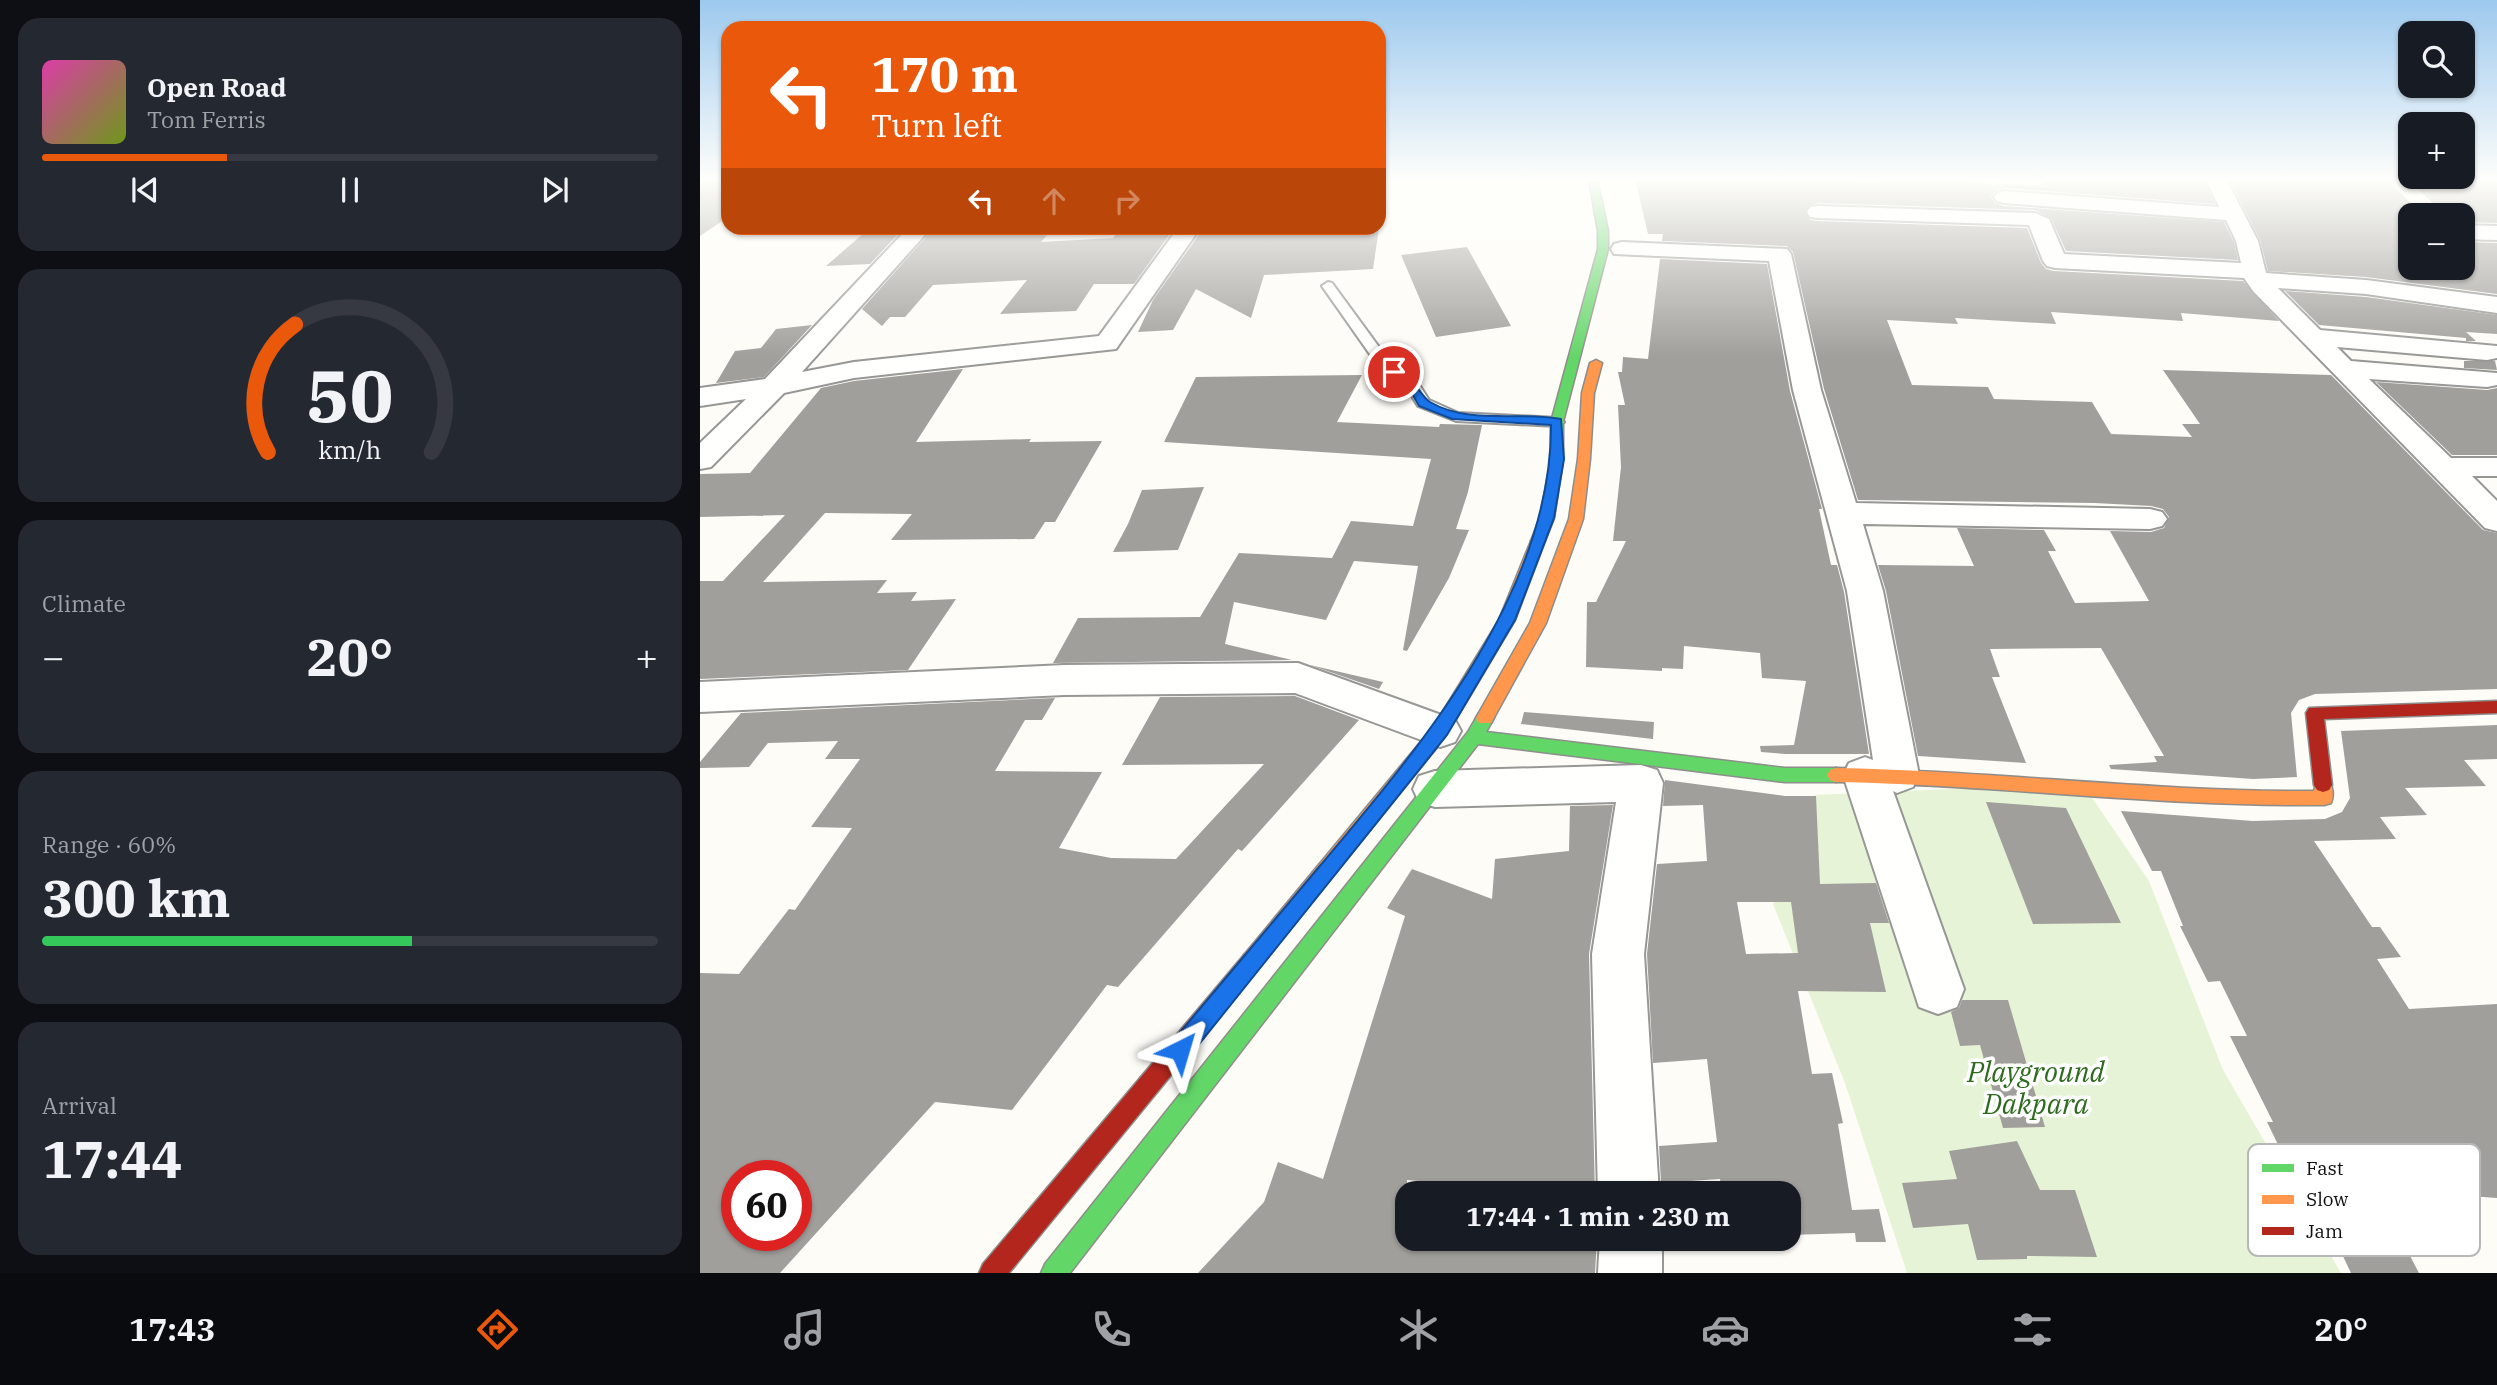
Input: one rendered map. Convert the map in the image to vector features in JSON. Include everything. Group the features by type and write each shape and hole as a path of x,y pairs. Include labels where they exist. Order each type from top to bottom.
{"main road":[{"path":"1055,1273 1435,789 1547,518 1558,459 1557,422 1597,274 1603,238"},
{"path":"1597,274 1621,256"},
{"path":"992,1273 1284,923 1457,734 1538,623 1576,519 1584,459 1588,393 1601,343"},
{"path":"1457,734 1785,775 1881,775 2253,800 2324,798 2315,713 2497,707"},
{"path":"1284,923 1318,940"}],"street":[{"path":"700,460 910,238"},
{"path":"700,397 772,387 854,369 1107,343 1182,238"},
{"path":"2008,238 2047,242 2055,261 2255,275 2497,305"},
{"path":"2246,238 2255,275 2391,418 2445,467 2497,521"},
{"path":"1621,256 1779,254 1807,390 1865,591 1881,775 1938,989"},
{"path":"2315,337 2487,366 2346,369"},
{"path":"2445,467 2497,467"},
{"path":"1842,513 2150,519"},
{"path":"700,697 1064,680 1298,678 1457,734"},
{"path":"1435,789 1641,783 1618,954 1628,1181"},
{"path":"1630,1273 1631,1251"}],"lane":[{"path":"1328,286 1379,357 1413,386 1423,403 1456,417 1557,422"}],"green space":[{"name":"Playground Dakpara","path":"2082,783 2149,881 2223,1070 2266,1144 2248,1144 2248,1256 2331,1256 2341,1273 1907,1273 1845,1083 1773,904 1815,795"}],"building":[{"path":"858,238 894,238 870,264 826,266"},
{"path":"925,238 1044,238 1041,242 1167,238 1134,284 1094,284 1076,311 1000,314 1027,280 933,285 905,317 890,317 882,326 862,309"},
{"path":"1196,238 1377,238 1373,269 1264,275 1251,318 1196,289 1173,330 1138,332 1153,300"},
{"path":"1662,238 2031,238 2041,263 2046,269 2054,271 2243,281 2279,321 2181,313 2183,321 2051,312 2056,324 1955,318 1958,324 1887,320 1912,385 1988,387 1994,399 2092,402 2111,434 2192,437 2182,424 2200,424 2163,370 2331,375 2483,530 2497,533 2497,689 2315,694 2299,700 2291,713 2297,777 2253,779 2111,769 2109,765 2157,762 2154,756 2164,756 2101,648 1990,649 2000,677 1992,677 2026,763 1918,756 1886,591 1878,565 1974,566 1957,528 2044,530 2056,551 2048,551 2075,603 2149,601 2110,531 2151,532 2164,528 2169,517 2163,509 2151,506 1858,500 1824,389 1793,252 1787,246 1662,241"},
{"path":"2060,238 2232,238 2238,260 2066,251"},
{"path":"2259,238 2398,238 2398,280 2475,280 2475,242 2497,243 2497,294 2366,277 2268,271"},
{"path":"1467,247 1511,326 1436,337 1401,255"},
{"path":"1660,259 1767,264 1790,391 1822,509 1819,509 1831,565 1837,565 1844,592 1869,754 1761,752 1760,746 1794,745 1806,681 1762,678 1760,653 1684,646 1683,669 1662,668 1662,671 1586,667 1587,602 1596,602 1626,541 1613,541 1621,467 1618,405 1625,405 1618,372 1622,372 1623,357 1648,359"},
{"path":"2285,291 2366,297 2497,315 2497,334 2466,332 2476,341 2466,341 2466,338 2319,325"},
{"path":"812,325 764,377 716,383 735,351 761,348 776,329"},
{"path":"2464,361 2495,361 2497,370 2464,368"},
{"path":"963,369 916,442 1031,439 1029,442 1102,441 1055,522 1045,522 1034,539 891,540 912,514 825,513 763,582 887,580 877,593 917,592 911,601 956,599 908,670 700,679 700,581 723,581 785,515 700,517 700,474 750,473 821,388 854,381"},
{"path":"1362,375 1337,422 1439,427 1440,424 1482,425 1468,492 1456,529 1469,530 1449,578 1407,651 1403,650 1418,566 1354,561 1326,620 1234,602 1225,644 1292,660 1053,663 1078,618 1200,617 1239,553 1332,558 1351,521 1413,526 1431,459 1164,442 1196,377"},
{"path":"2376,382 2487,390 2497,388 2497,455 2452,455"},
{"path":"1204,487 1178,550 1113,552 1142,490"},
{"path":"1310,665 1383,682 1379,689"},
{"path":"1295,696 1359,720 1242,851 1238,849 1118,987 1107,985 1012,1110 935,1102 812,1238 812,1160 721,1160 721,1251 800,1251 780,1273 700,1273 700,973 739,974 789,909 795,910 852,828 811,827 860,759 825,759 838,741 768,743 749,767 700,768 700,762 741,713 1055,698 1042,720 1025,720 995,771 1102,772 1059,848 1111,858 1176,859 1264,764 1122,765 1160,697"},
{"path":"1524,712 1654,722 1653,739 1521,724"},
{"path":"2497,725 2497,759 2464,760 2486,786 2405,788 2427,815 2380,817 2396,839 2314,841 2372,927 2380,927 2401,957 2377,959 2409,1009 2497,1004 2497,1198 2480,1197 2480,1144 2278,1144 2267,1122 2273,1122 2230,1036 2247,1036 2220,981 2208,982 2180,926 2183,926 2161,871 2152,871 2121,811 2253,821 2325,819 2342,812 2350,798 2341,731"},
{"path":"1665,780 1785,796 1816,796 1820,884 1876,883 1889,923 1870,923 1886,992 1798,991 1812,1074 1832,1073 1843,1123 1838,1124 1852,1210 1879,1209 1886,1242 1856,1242 1855,1233 1801,1235 1801,1181 1661,1181 1659,1146 1717,1142 1707,1059 1653,1063 1647,954 1657,864 1707,861 1703,805 1663,806","holes":["1737,902 1791,902 1798,953 1746,954"]},
{"path":"1986,802 2066,808 2121,923 2033,924"},
{"path":"1613,805 1589,954 1595,1181 1395,1181 1395,1251 1596,1251 1595,1273 1198,1273 1264,1202 1278,1162 1323,1179 1405,916 1387,908 1412,869 1492,899 1495,859 1569,851 1570,806"},
{"path":"1962,1000 2008,1000 2045,1127 2003,1128 1980,1045 1960,1046 1951,1012 1959,1008"},
{"path":"2017,1141 2040,1190 2075,1190 2097,1257 2027,1256 2027,1259 1977,1260 1968,1224 1913,1228 1902,1183 1957,1179 1949,1151"},
{"path":"2343,1256 2410,1256 2419,1273 2351,1273"}],"traffic: fast":[{"path":"1538,541 1547,518 1557,459 1557,422 1603,249 1603,238"},
{"path":"1054,1273 1474,737 1485,718"},
{"path":"1474,737 1785,775 1836,775"}],"traffic: slow":[{"path":"1485,718 1538,623 1576,519 1584,459 1588,393 1596,363"},
{"path":"1251,962 1440,731 1507,620 1538,541"},
{"path":"1836,775 1958,779 2202,797 2324,798 2323,785"}],"traffic: jam":[{"path":"2323,785 2315,713 2497,707"},
{"path":"992,1273 1251,962"}],"route":[{"path":"1180,1050 1440,731 1507,620 1547,518 1558,459 1557,422 1456,417 1423,403 1413,386 1394,372"}]}
